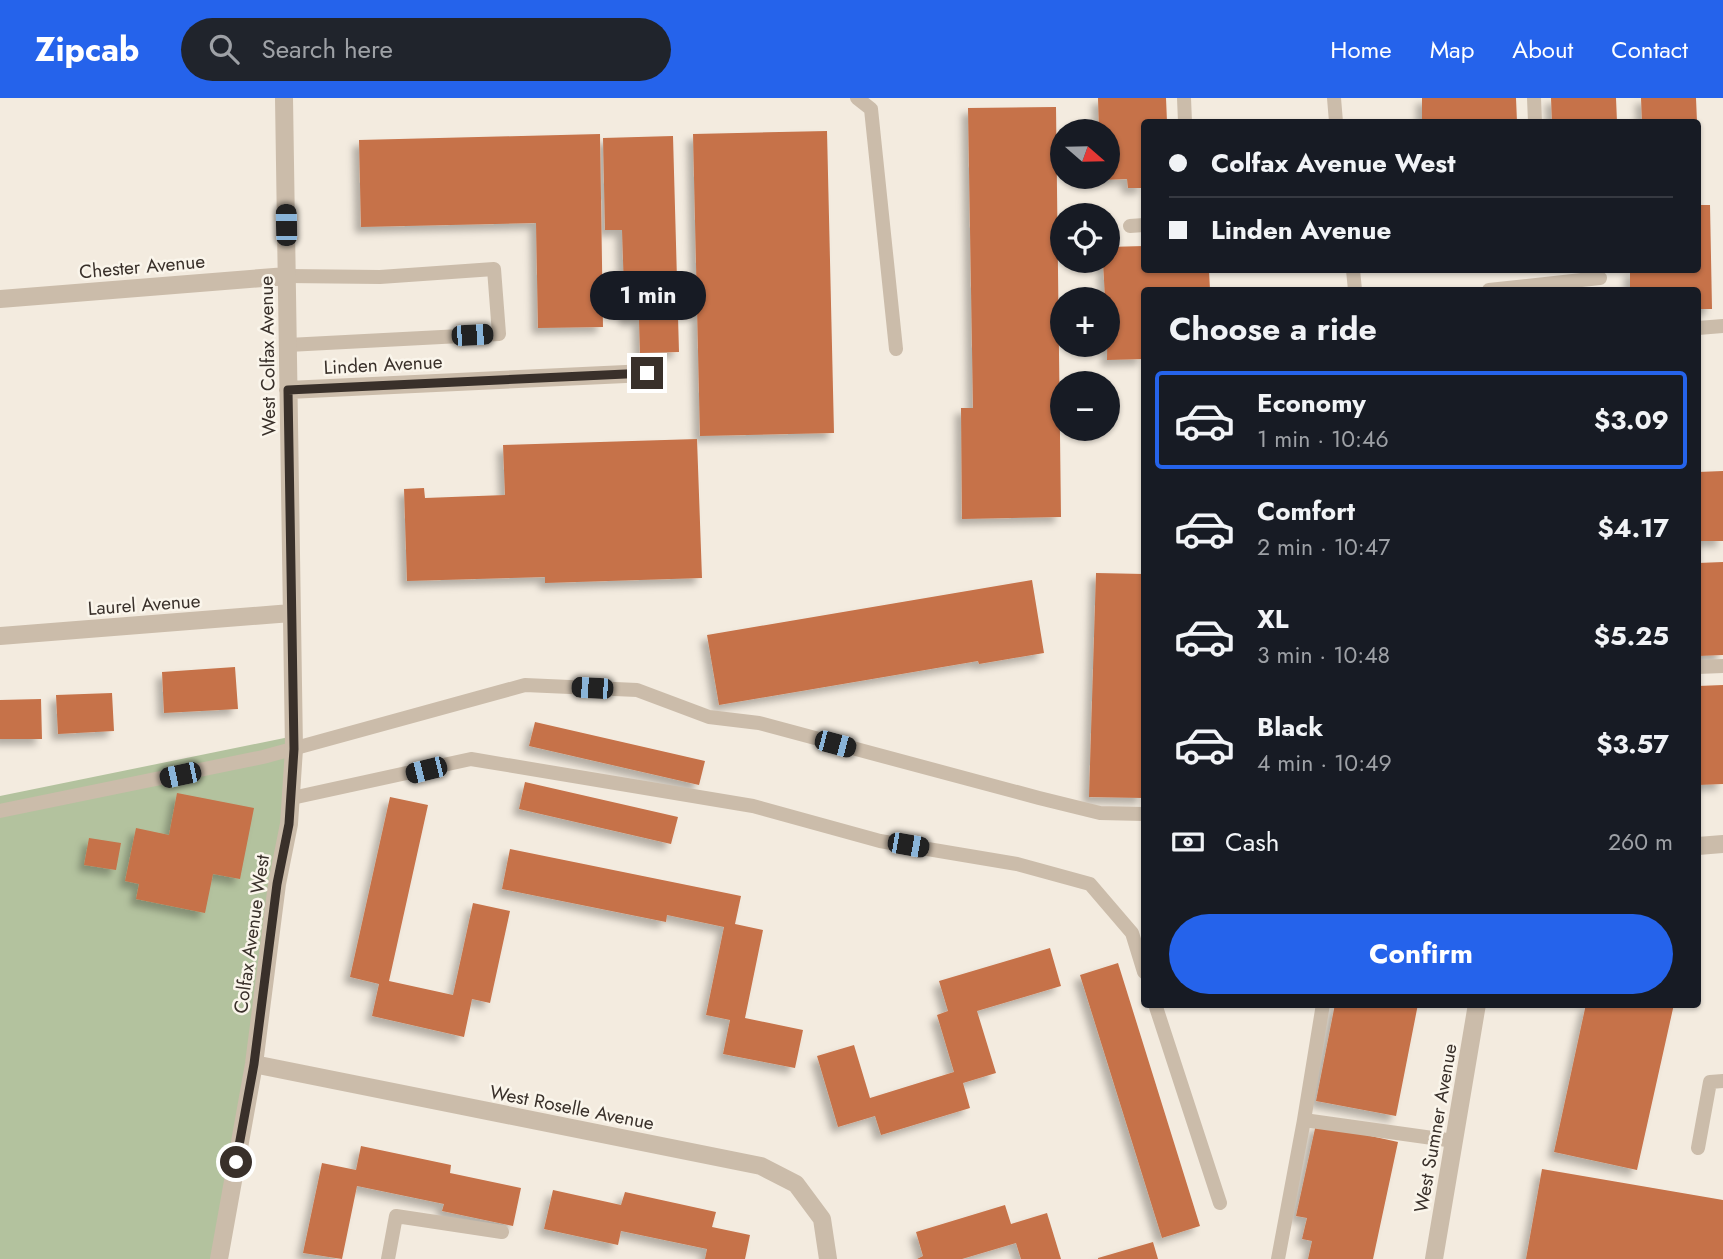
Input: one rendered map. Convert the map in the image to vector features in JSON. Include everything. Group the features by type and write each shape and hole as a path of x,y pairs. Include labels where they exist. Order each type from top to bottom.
{"street":[{"name":"West Colfax Avenue","path":"284,98 291,613"},
{"name":"Chester Avenue","path":"0,299 287,276"},
{"name":"Linden Avenue","path":"288,390 647,373"},
{"name":"Laurel Avenue","path":"0,636 291,613"},
{"name":"Colfax Avenue West","path":"219,1259 254,1064 292,798 294,749 291,613"},
{"path":"1701,846 1723,844"},
{"name":"West Sumner Avenue","path":"1434,1259 1476,1008"},
{"name":"West Roselle Avenue","path":"254,1064 761,1166 796,1184 822,1219 828,1259"}],"lane":[{"path":"857,98 871,109 896,349"},
{"path":"1184,98 1185,119"},
{"path":"1334,98 1336,119"},
{"path":"1534,98 1535,119"},
{"path":"287,276 380,277 494,269 499,334 288,345"},
{"path":"1519,287 1600,279"},
{"path":"1701,328 1723,326"},
{"path":"1701,667 1723,666"},
{"path":"0,811 294,749 525,685 637,690 709,718 759,723 1100,813 1141,814"},
{"path":"292,798 471,759 753,806 880,841 1017,864 1090,884 1132,933 1141,962"},
{"path":"1156,1008 1220,1203"},
{"path":"1278,1259 1322,1008"},
{"path":"1698,1148 1710,1083 1723,1081"},
{"path":"1304,1119 1454,1141"},
{"path":"388,1259 396,1216 502,1232"}],"green space":[{"path":"299,735 219,1259 0,1259 0,796"}],"building":[{"path":"1098,98 1166,98 1167,119 1141,119 1141,188 1128,188 1127,179 1120,179 1120,119 1099,119"},
{"path":"1422,98 1516,98 1517,119 1422,119"},
{"path":"1551,98 1616,98 1617,119 1552,119"},
{"path":"1641,98 1696,98 1697,119 1642,119"},
{"path":"1056,107 1056,119 1050,119 1050,189 1057,189 1057,203 1050,203 1050,273 1058,273 1058,287 1050,287 1050,357 1059,357 1059,371 1050,371 1050,441 1060,441 1061,517 962,519 961,408 973,408 968,108"},
{"path":"827,131 834,433 700,436 693,134"},
{"path":"600,134 603,327 538,328 536,223 361,227 359,140"},
{"path":"673,136 679,352 640,353 639,320 625,320 622,230 605,230 603,138"},
{"path":"1701,205 1710,205 1712,309 1701,309 1701,287 1630,287 1630,273 1701,273"},
{"path":"1141,246 1141,273 1209,273 1210,287 1141,287 1141,359 1107,360 1107,357 1120,357 1120,287 1104,287 1104,273 1120,273 1120,247"},
{"path":"697,439 702,578 545,583 545,577 407,581 404,489 424,488 425,498 505,495 503,445"},
{"path":"1723,471 1723,541 1701,541 1701,472"},
{"path":"1723,562 1723,655 1701,656 1701,563"},
{"path":"1096,573 1141,574 1141,798 1089,797"},
{"path":"1032,580 1044,653 979,664 978,661 719,705 707,635"},
{"path":"235,667 238,709 164,713 162,672"},
{"path":"1723,685 1723,784 1701,785 1701,686"},
{"path":"112,693 114,731 58,734 56,695"},
{"path":"41,699 42,739 0,739 0,700"},
{"path":"535,722 705,761 699,785 529,746"},
{"path":"525,782 678,817 671,844 519,809"},
{"path":"177,793 254,808 240,879 213,874 205,913 136,899 139,884 125,881 136,828 169,835"},
{"path":"390,797 428,805 389,981 453,995 473,903 510,911 490,1003 472,999 464,1037 372,1016 379,984 350,977"},
{"path":"89,838 121,843 116,870 84,865"},
{"path":"510,849 741,896 735,924 763,930 745,1018 803,1030 795,1068 723,1054 730,1020 706,1015 724,927 667,915 666,922 502,889"},
{"path":"1050,948 1061,986 977,1011 996,1073 963,1083 970,1108 881,1135 875,1116 838,1127 817,1056 854,1045 870,1098 954,1072 937,1015 948,1011 939,981"},
{"path":"1118,963 1200,1226 1162,1238 1080,975"},
{"path":"1334,1008 1417,1008 1396,1116 1316,1101"},
{"path":"1585,1008 1673,1008 1637,1170 1554,1152"},
{"path":"1316,1124 1398,1142 1373,1259 1308,1259 1312,1241 1302,1239 1307,1218 1296,1216"},
{"path":"361,1146 451,1165 450,1173 521,1188 513,1226 442,1211 444,1204 357,1186 342,1259 303,1253 322,1163 356,1170"},
{"path":"1542,1169 1723,1200 1723,1259 1526,1259"},
{"path":"553,1190 621,1205 625,1192 716,1212 712,1227 750,1235 745,1259 705,1259 707,1249 621,1231 618,1245 544,1229"},
{"path":"1005,1205 1011,1224 1047,1213 1061,1259 1021,1259 1016,1243 962,1259 917,1259 923,1256 916,1232"},
{"path":"1153,1242 1158,1259 1098,1259 1098,1258"}],"route":[{"path":"236,1162 254,1064 277,884 292,798 294,749 288,390 647,373"}]}
